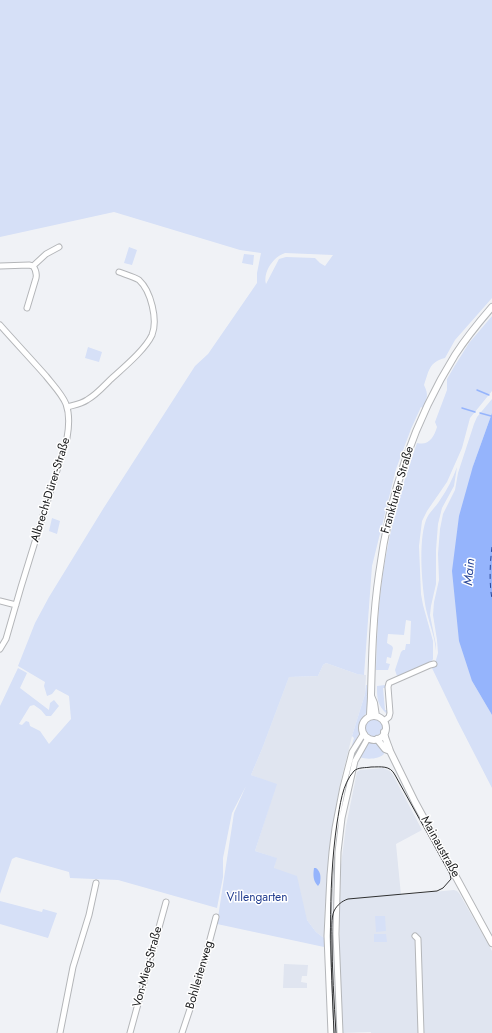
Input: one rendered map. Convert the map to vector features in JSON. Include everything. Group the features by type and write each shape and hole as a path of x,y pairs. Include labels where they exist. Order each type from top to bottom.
{"main road":[{"name":"Frankfurter Straße","path":"373,716 374,703 371,696 373,635 379,573 385,537 400,475 423,414 447,367 466,339 492,307"},
{"path":"373,716 386,719 384,732 380,738 372,739 366,736 362,724 367,718 373,716"},
{"name":"Mainaustraße","path":"384,732 390,751 415,802 492,943"},
{"name":"Mainaustraße","path":"377,739 385,749 390,751"}],"street":[{"path":"33,266 46,254 60,247"},
{"path":"0,266 33,266"},
{"path":"27,308 37,273 33,266"},
{"path":"67,407 81,403 92,396 144,347 152,334 154,323 153,308 147,291 139,279 119,272"},
{"name":"Albrecht-Dürer-Straße","path":"0,325 64,400 67,407 69,426 67,438 6,639 0,649"},
{"path":"0,601 16,605"},
{"path":"386,719 389,717 390,713 389,683 434,664"},
{"path":"340,1033 336,934 340,818 343,787 352,752 362,736 366,736"},
{"path":"330,1033 327,936 332,852 340,818"},
{"path":"332,852 338,852"},
{"path":"330,875 337,875"},
{"path":"60,1033 76,954 89,915 96,883"},
{"name":"Von-Mieg-Straße","path":"131,1032 166,902"},
{"name":"Bohlleitenweg","path":"182,1033 197,988 216,917"},
{"path":"414,936 418,939 421,1033"},
{"path":"328,970 337,969"},
{"path":"330,1016 339,1016"}],"shaded area":[{"path":"326,663 357,674 366,675 365,694 352,736 340,784 333,825 325,901 324,938 316,932 307,920 274,868 276,858 255,851 276,785 251,775 289,677 318,676 323,665"},
{"path":"383,768 390,771 393,775 422,830 396,844 401,895 454,890 459,893 492,951 492,1033 342,1033 340,905 341,865 346,826 357,772 360,770"},
{"path":"284,964 308,965 307,976 302,976 301,982 307,983 307,988 283,988"}],"green space":[{"name":"Villengarten","path":"0,0 492,0 492,298 455,340 445,358 436,362 430,368 427,375 424,385 427,391 426,399 423,408 421,407 411,429 396,469 372,566 364,675 326,663 323,665 318,676 289,677 251,775 277,784 255,851 277,858 274,868 297,876 307,920 316,932 324,938 324,947 217,924 234,813 246,786 232,813 223,858 223,877 217,908 118,880 70,878 69,872 16,857 12,859 0,894 0,706 18,668 27,673 20,688 49,710 50,703 54,700 59,706 51,716 46,716 34,705 30,706 19,724 22,725 26,721 29,722 30,726 40,731 49,744 71,719 69,696 56,689 52,694 47,696 44,686 45,682 18,666 35,623 49,597 103,509 195,366 208,354 257,283 257,273 261,253 240,250 114,212 0,237","holes":["285,253 333,255 325,266 315,258 286,257 279,259 266,284 266,275 273,261"]},
{"path":"129,247 137,250 132,265 124,263"},
{"path":"244,254 254,255 253,265 242,263"},
{"path":"492,316 492,391 470,418 462,448 447,482 422,521 419,546 421,594 433,641 433,659 431,662 398,677 395,670 401,652 405,650 406,644 410,644 411,621 406,620 404,635 388,634 387,643 393,648 391,658 387,657 386,663 390,664 388,670 376,670 381,585 389,540 397,507 417,443 421,444 428,442 436,431 437,427 435,422 447,390 447,379 469,343"},
{"path":"88,347 102,352 99,362 85,358"},
{"path":"492,399 492,413 473,466 472,681 492,715 492,788 431,666 436,660 438,653 433,615 434,602 439,580 438,554 443,514 455,490 458,473 474,424 477,417"},
{"path":"457,467 454,486 442,508 438,524 436,584 430,615 436,651 427,614 422,577 422,540 427,517 445,492"},
{"path":"52,518 60,521 57,534 49,531"},
{"path":"366,685 367,712 360,721 359,734 352,745 354,738 352,736 365,694"},
{"path":"385,685 386,688 383,688 385,710 388,710 387,714 379,704 377,694 377,686"},
{"path":"374,717 381,720 384,727 381,734 374,737 367,734 364,727 367,720"},
{"path":"371,742 380,746 384,754 373,758 360,757 368,743"},
{"path":"0,901 42,912 43,909 57,913 48,938 0,924"},
{"path":"375,916 385,916 386,931 376,932"},
{"path":"374,934 386,934 387,942 374,942"}],"water":[{"name":"Main","path":"492,413 492,715 472,681 459,641 452,571 459,516 473,466"},
{"path":"314,868 319,871 320,875 320,883 318,886 314,878"}],"waterway":[{"path":"477,390 489,395"},
{"path":"462,408 475,412"},
{"path":"480,413 491,416"}],"ferry route":[{"path":"492,547 490,573 492,599"}],"tram line":[{"path":"334,1033 331,954 331,901 337,823 344,789 354,771 362,768 385,767 391,770 395,775 450,874 451,879 443,888 437,891 348,899 342,902 334,911 332,928 336,1033"}]}
